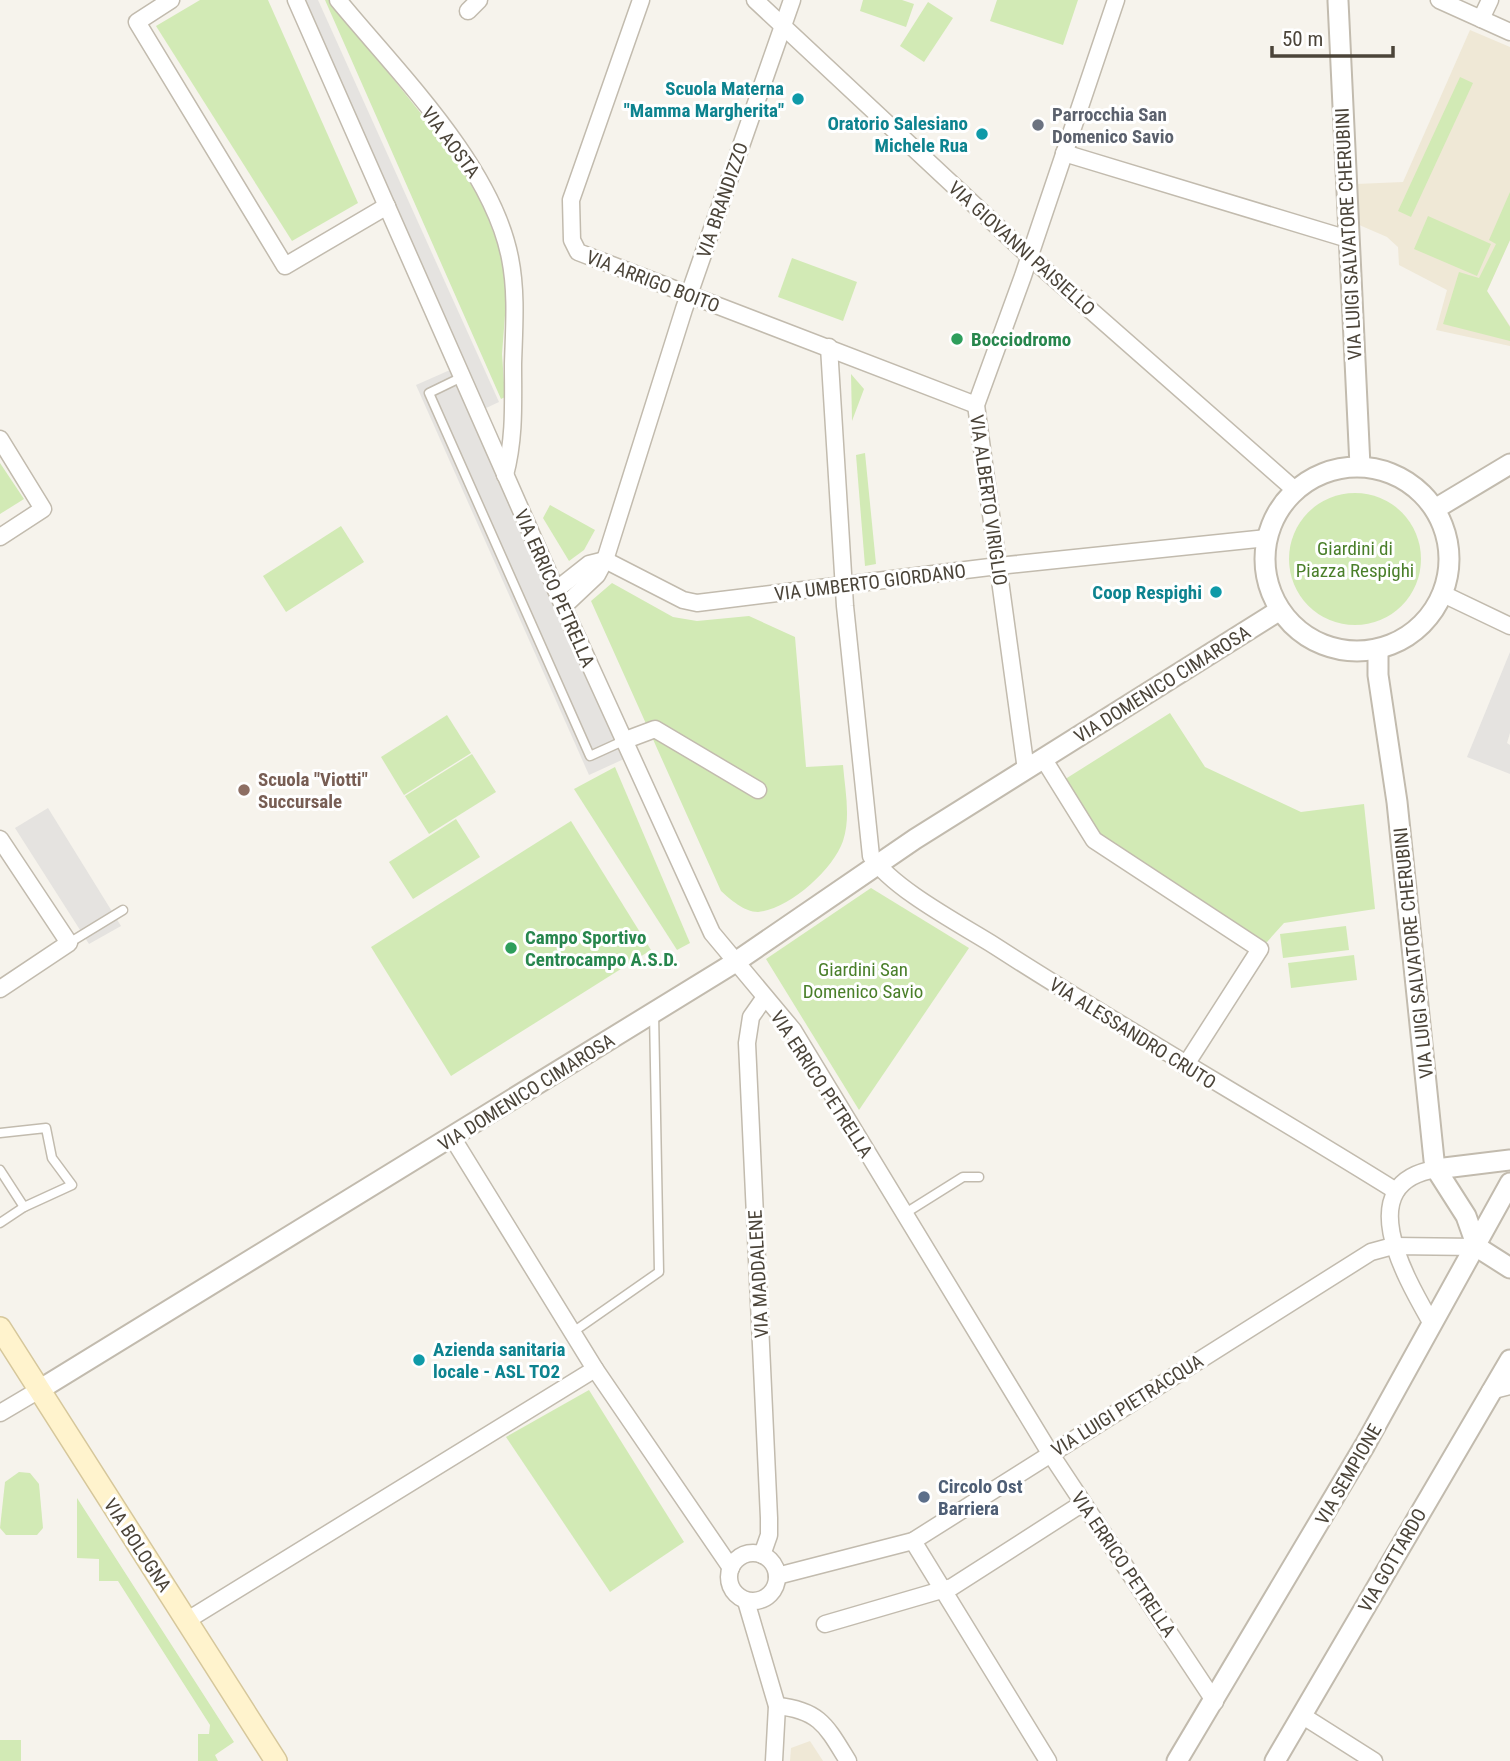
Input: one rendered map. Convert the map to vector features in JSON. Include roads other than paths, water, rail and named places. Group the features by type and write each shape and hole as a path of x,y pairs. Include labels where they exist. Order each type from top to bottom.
{"main road":[{"name":"VIA BOLOGNA","path":"0,1328 276,1761"}],"street":[{"path":"171,0 137,22 285,266 387,206"},
{"name":"VIA ERRICO PETRELLA","path":"296,0 563,607 712,933 734,963 793,1031 1050,1453 1215,1702"},
{"name":"VIA AOSTA","path":"338,0 472,166 496,214 511,261 514,296 514,427 505,475"},
{"name":"VIA ARRIGO BOITO","path":"640,0 571,200 572,240 578,252 976,405"},
{"name":"VIA GIOVANNI PAISIELLO","path":"755,0 1029,256 1295,490"},
{"name":"VIA BRANDIZZO","path":"605,560 689,296 792,0"},
{"name":"VIA ALBERTO VIRIGLIO","path":"1026,770 976,405 1116,0"},
{"name":"VIA LUIGI SALVATORE CHERUBINI","path":"1341,0 1348,239 1360,466"},
{"path":"1439,0 1510,32"},
{"path":"1481,19 1490,0"},
{"path":"1064,153 1348,239"},
{"path":"829,347 844,585 871,856 877,864"},
{"path":"0,439 43,509 0,537"},
{"path":"1435,509 1510,464"},
{"path":"1360,466 1382,469 1403,478 1421,492 1435,509 1447,536 1449,556 1443,594 1420,627 1402,640 1378,649 1353,651 1325,645 1300,631 1280,610 1267,581 1265,560 1267,538 1277,512 1295,490 1325,472 1360,466"},
{"name":"VIA UMBERTO GIORDANO","path":"605,560 683,600 697,603 998,566 1267,538"},
{"path":"556,590 589,564 605,560"},
{"path":"563,607 597,575 605,560"},
{"path":"1443,594 1510,626"},
{"name":"VIA DOMENICO CIMAROSA","path":"0,1413 734,963 877,864 1280,610"},
{"name":"VIA LUIGI SALVATORE CHERUBINI","path":"1378,649 1378,675 1397,802 1436,1169 1463,1212 1482,1250"},
{"path":"623,741 655,729 758,790"},
{"path":"1043,758 1094,840 1260,949 1185,1066"},
{"path":"0,839 69,943 0,989"},
{"name":"VIA ALESSANDRO CRUTO","path":"877,864 918,897 1185,1066 1396,1191"},
{"name":"VIA MADDALENE","path":"762,1555 769,1518 747,1042 751,1017 765,997"},
{"path":"452,1137 595,1369 730,1568 731,1588 746,1601 777,1706 774,1761"},
{"path":"1432,1324 1405,1276 1393,1246 1391,1217 1396,1191 1410,1177 1436,1169 1510,1160"},
{"name":"VIA SEMPIONE","path":"1177,1761 1215,1702 1432,1324 1482,1250 1510,1183"},
{"name":"VIA LUIGI PIETRACQUA","path":"777,1576 913,1541 1371,1252 1393,1246 1482,1250"},
{"path":"1482,1250 1510,1268"},
{"name":"VIA GOTTARDO","path":"1275,1761 1510,1360"},
{"path":"186,1621 595,1369"},
{"path":"1490,1391 1510,1386"},
{"path":"825,1624 944,1591 1083,1503"},
{"path":"913,1541 1048,1761"},
{"path":"730,1568 747,1554 762,1555 772,1563 777,1576 771,1594 760,1601 746,1601"},
{"path":"777,1706 807,1710 818,1718 848,1761"},
{"path":"1303,1716 1374,1761"}],"lane":[{"path":"462,377 429,393 440,418 590,756 623,741"},
{"path":"69,943 123,910"},
{"path":"573,1332 659,1272 654,1013"},
{"path":"0,1133 46,1128 52,1158 72,1185 24,1207 0,1223"},
{"path":"0,1170 24,1207"},
{"path":"904,1214 962,1177 979,1177"}],"place":[{"name":"Scuola Materna \"Mamma Margherita\"","path":"798,99"},
{"name":"Parrocchia San Domenico Savio","path":"1038,125"},
{"name":"Oratorio Salesiano Michele Rua","path":"982,134"},
{"name":"Bocciodromo","path":"957,339"},
{"name":"Coop Respighi","path":"1216,592"},
{"name":"Scuola \"Viotti\" Succursale","path":"244,790"},
{"name":"Campo Sportivo Centrocampo A.S.D.","path":"511,948"},
{"name":"Azienda sanitaria locale - ASL TO2","path":"419,1360"},
{"name":"Circolo Ost Barriera","path":"924,1497"}],"park label":[{"name":"Giardini di Piazza Respighi","path":"1355,559"},
{"name":"Giardini San Domenico Savio","path":"863,980"}]}
